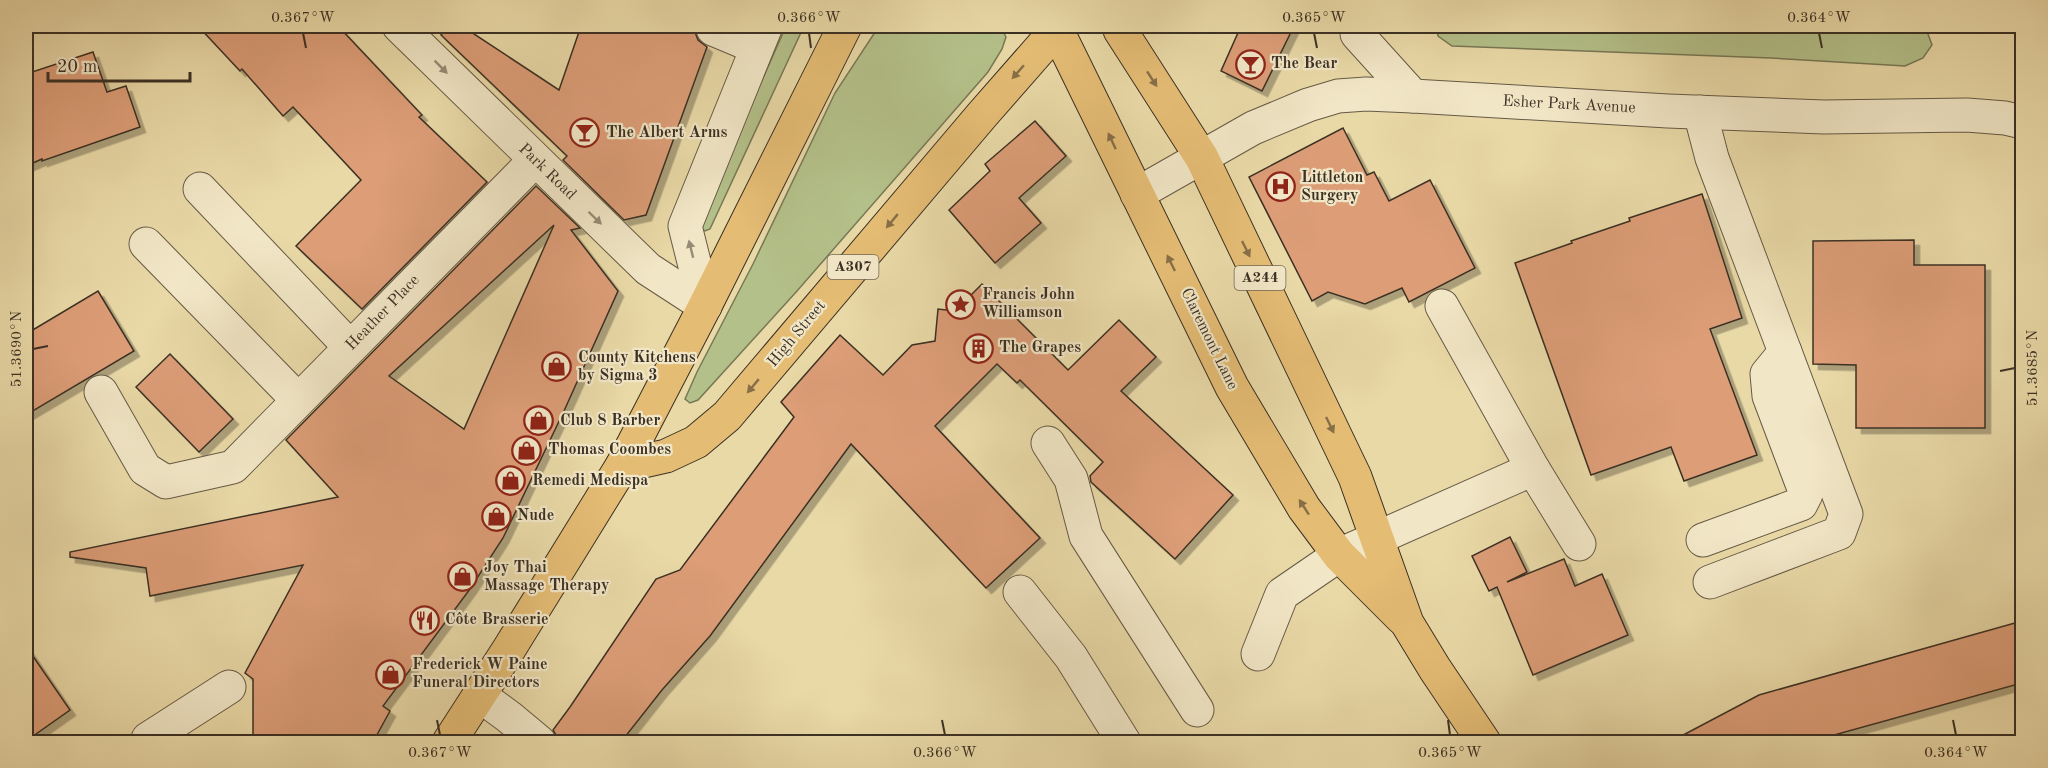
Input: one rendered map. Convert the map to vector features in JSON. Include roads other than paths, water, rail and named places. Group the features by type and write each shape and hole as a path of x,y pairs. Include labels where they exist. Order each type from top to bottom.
{"main road":[{"path":"449,742 622,466 845,26"},
{"name":"Claremont Lane","path":"1119,26 1202,158 1355,477 1407,623 1484,742"},
{"name":"Claremont Lane","path":"1058,27 1232,387 1304,508 1339,555 1407,623"},
{"name":"High Street","path":"622,466 666,456 696,442 727,416 1058,27"}],"street":[{"name":"Park Road","path":"399,26 648,269 705,306"},
{"path":"705,306 685,226 761,36 713,29"},
{"path":"1357,34 1413,96"},
{"name":"Esher Park Avenue","path":"1137,194 1253,128 1308,105 1338,96 1366,94 1413,96 1824,117 1967,116 2005,118 2022,122"},
{"path":"1700,112 1712,158 1846,514 1839,533 1710,582"},
{"name":"Heather Place","path":"101,392 145,469 166,482 233,467 535,160"},
{"path":"200,189 350,347"},
{"path":"146,244 298,400"},
{"path":"1442,306 1533,469 1579,544"},
{"path":"1703,540 1801,504 1806,494 1769,396 1767,374 1785,352"},
{"path":"1048,443 1071,479 1086,536 1197,710"},
{"path":"1258,654 1282,594 1339,555 1533,469"},
{"path":"1020,592 1071,657 1124,742"},
{"path":"151,742 148,739 229,687"},
{"path":"479,695 539,742"}],"place":[{"name":"The Bear","path":"1250,64"},
{"name":"The Albert Arms","path":"585,133"},
{"name":"Littleton Surgery","path":"1280,187"},
{"name":"Francis John Williamson","path":"961,304"},
{"name":"The Grapes","path":"978,348"},
{"name":"County Kitchens by Sigma 3","path":"557,367"},
{"name":"Club 8 Barber","path":"539,421"},
{"name":"Thomas Coombes","path":"527,450"},
{"name":"Remedi Medispa","path":"511,481"},
{"name":"Nude","path":"496,516"},
{"name":"Joy Thai Massage Therapy","path":"463,577"},
{"name":"Côte Brasserie","path":"424,620"},
{"name":"Frederick W Paine Funeral Directors","path":"391,674"}]}
